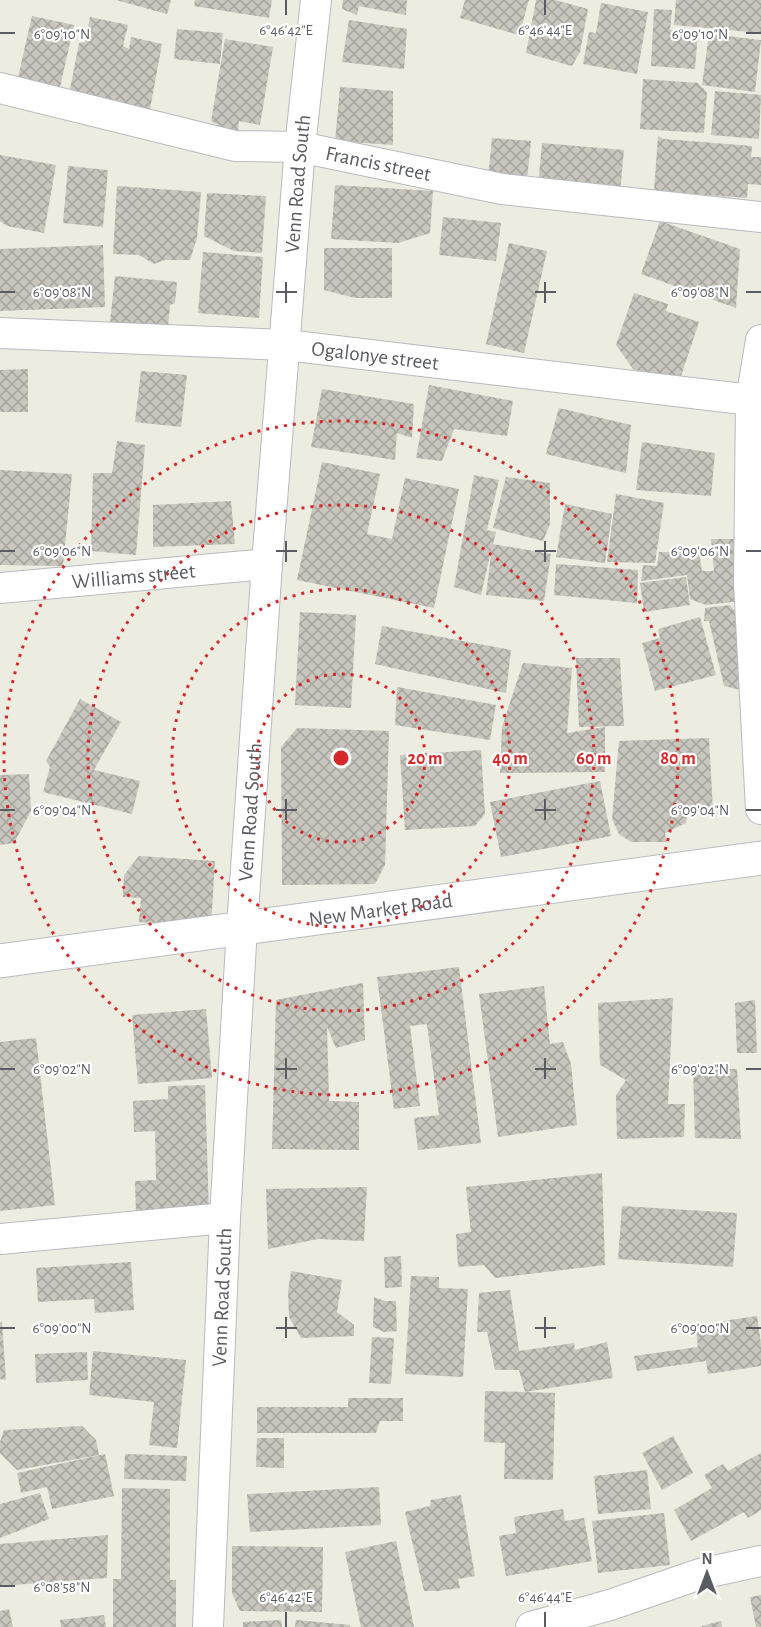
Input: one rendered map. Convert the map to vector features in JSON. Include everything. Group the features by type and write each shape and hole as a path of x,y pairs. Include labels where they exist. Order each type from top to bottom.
{"street":[{"name":"Venn Road South","path":"208,1627 225,1218 242,927 267,564 300,147 316,0"},
{"name":"Francis street","path":"0,88 235,146 300,147 502,189 761,216"},
{"name":"Ogalonye street","path":"0,333 286,345 751,400"},
{"path":"761,340 751,400 749,583 761,809"},
{"name":"Williams street","path":"0,588 267,564"},
{"name":"New Market Road","path":"0,961 761,858"},
{"path":"0,1239 225,1218"},
{"path":"531,1627 613,1616 700,1574 761,1561"}],"building":[{"path":"116,0 171,0 167,14"},
{"path":"195,0 272,0 269,18 194,6"},
{"path":"343,0 407,0 406,15 359,6 357,15 342,9"},
{"path":"465,0 529,0 519,35 460,18"},
{"path":"536,0 555,0 588,9 580,52 572,66 526,53"},
{"path":"676,0 761,0 761,33 674,25"},
{"path":"601,3 648,12 637,74 583,64 589,32 596,33"},
{"path":"654,9 672,10 670,30 698,32 695,69 651,66"},
{"path":"32,16 74,25 58,96 16,86"},
{"path":"90,17 128,25 123,46 129,49 131,37 162,44 150,109 69,94 79,43 85,42"},
{"path":"349,20 407,29 404,69 342,62"},
{"path":"177,29 223,33 220,64 174,59"},
{"path":"709,34 761,40 755,92 702,85"},
{"path":"225,39 273,47 260,125 239,121 237,140 218,138 217,124 211,121"},
{"path":"643,79 698,83 707,92 704,133 640,129"},
{"path":"340,87 393,91 393,145 335,141"},
{"path":"715,91 761,95 759,139 711,135"},
{"path":"658,136 664,139 752,146 751,157 761,157 761,185 748,184 747,198 654,191"},
{"path":"492,138 531,141 527,181 488,178"},
{"path":"542,143 624,150 620,192 538,185"},
{"path":"0,155 56,165 44,233 7,226 0,221"},
{"path":"68,166 108,170 103,227 63,223"},
{"path":"335,185 433,191 430,233 398,243 331,239"},
{"path":"117,186 201,192 197,238 190,260 165,260 154,264 139,255 113,254"},
{"path":"207,193 266,196 262,253 234,251 204,236"},
{"path":"443,217 501,223 496,261 439,255"},
{"path":"660,221 740,249 736,308 641,274"},
{"path":"509,243 547,251 524,353 486,344"},
{"path":"103,245 105,307 0,311 0,249"},
{"path":"324,248 392,248 392,298 355,298 324,290"},
{"path":"203,252 263,257 259,318 198,313"},
{"path":"115,276 177,282 175,303 170,305 168,328 110,322"},
{"path":"634,293 668,304 666,311 699,322 678,385 633,369 616,345"},
{"path":"28,369 28,412 0,412 0,370"},
{"path":"141,371 187,375 181,427 135,422"},
{"path":"429,385 513,401 507,436 454,429 442,461 416,458"},
{"path":"322,389 414,404 412,438 397,433 395,460 311,447"},
{"path":"559,408 631,425 626,473 546,454"},
{"path":"117,441 145,445 136,555 91,551 93,473 112,473"},
{"path":"642,442 715,453 711,496 636,490"},
{"path":"322,462 380,474 367,534 392,539 405,478 459,489 434,608 297,580"},
{"path":"0,470 72,474 63,566 0,565"},
{"path":"474,475 499,480 487,530 496,532 493,544 551,554 544,601 486,595 492,547 481,595 454,587"},
{"path":"506,477 550,483 550,524 543,541 493,528"},
{"path":"616,494 664,503 655,563 607,562"},
{"path":"231,501 235,544 153,547 153,505"},
{"path":"565,504 612,514 605,563 556,557"},
{"path":"711,539 738,539 740,601 706,605 690,599 687,575 641,581 643,565 657,566 659,552 699,552 702,571 714,571"},
{"path":"556,564 638,570 637,603 554,595"},
{"path":"686,577 690,605 644,612 640,583"},
{"path":"730,605 741,620 745,691 724,686 709,621 704,621 705,608"},
{"path":"300,612 356,615 351,708 295,705"},
{"path":"700,617 716,675 655,691 642,643 660,638 658,629"},
{"path":"382,626 511,650 506,693 375,664"},
{"path":"576,658 620,658 624,726 579,727"},
{"path":"523,663 572,668 567,733 605,727 605,772 500,773 502,727"},
{"path":"397,687 496,705 490,740 395,725"},
{"path":"80,699 121,722 94,770 140,781 132,814 43,792 50,767 46,761"},
{"path":"297,728 389,731 385,865 375,884 282,885 281,747"},
{"path":"709,738 713,810 688,809 686,823 665,833 667,842 631,842 619,834 612,819 619,741"},
{"path":"481,750 485,814 475,826 405,830 400,755"},
{"path":"29,774 31,811 14,843 0,845 0,775"},
{"path":"600,781 611,836 501,857 490,802"},
{"path":"139,856 215,861 211,926 139,922 141,898 123,897 124,875"},
{"path":"459,967 481,1143 418,1150 414,1118 439,1115 427,1024 410,1026 420,1106 394,1109 377,977"},
{"path":"363,983 365,1040 336,1048 327,1027 329,1101 359,1102 359,1150 272,1149 276,1000"},
{"path":"544,986 550,1044 563,1042 571,1064 577,1125 498,1137 479,994"},
{"path":"673,998 668,1104 685,1104 684,1137 617,1139 616,1095 626,1080 600,1065 598,1003"},
{"path":"755,1000 757,1053 737,1053 735,1003"},
{"path":"206,1009 212,1078 138,1084 132,1015"},
{"path":"36,1038 55,1205 0,1211 0,1042"},
{"path":"693,1069 737,1069 741,1139 695,1138"},
{"path":"205,1085 209,1213 136,1216 135,1181 156,1180 155,1131 134,1132 133,1101 168,1099 168,1086"},
{"path":"602,1173 605,1265 495,1278 484,1265 458,1267 456,1234 471,1232 466,1187"},
{"path":"367,1187 364,1241 318,1239 268,1249 266,1189"},
{"path":"622,1206 737,1213 733,1267 618,1259"},
{"path":"401,1256 402,1287 385,1288 384,1257"},
{"path":"131,1262 134,1310 95,1313 94,1299 38,1302 36,1268"},
{"path":"291,1271 342,1280 337,1312 354,1325 354,1336 301,1338 289,1317 288,1292"},
{"path":"411,1276 439,1277 439,1288 468,1289 463,1377 405,1374"},
{"path":"510,1290 519,1351 574,1343 575,1350 607,1342 613,1378 525,1392 519,1370 495,1370 487,1332 477,1332 479,1293"},
{"path":"374,1297 385,1301 396,1301 397,1331 384,1332 373,1327"},
{"path":"757,1316 761,1366 708,1374 706,1361 637,1371 634,1356 698,1347 696,1330 716,1328 716,1322"},
{"path":"0,1322 2,1322 6,1380 0,1379"},
{"path":"372,1337 394,1338 391,1384 369,1383"},
{"path":"93,1351 186,1360 177,1448 149,1445 154,1402 89,1395"},
{"path":"87,1352 88,1380 36,1383 35,1354"},
{"path":"485,1391 555,1393 553,1480 504,1479 505,1443 484,1442"},
{"path":"348,1398 403,1398 403,1421 380,1421 376,1433 257,1433 257,1407 348,1407"},
{"path":"82,1426 96,1440 99,1455 17,1470 0,1453 0,1442 4,1430"},
{"path":"673,1436 693,1473 662,1490 642,1453"},
{"path":"257,1438 284,1438 284,1468 256,1467"},
{"path":"761,1453 761,1510 748,1518 744,1512 691,1541 674,1510 712,1488 704,1475 723,1464 728,1471"},
{"path":"105,1454 114,1496 52,1509 47,1487 21,1493 17,1473"},
{"path":"125,1454 187,1456 186,1481 124,1479"},
{"path":"647,1470 651,1509 598,1514 594,1476"},
{"path":"379,1487 381,1525 250,1532 247,1494"},
{"path":"122,1488 170,1489 170,1580 176,1580 176,1627 113,1627 113,1579 121,1579"},
{"path":"40,1493 49,1519 0,1538 0,1504"},
{"path":"461,1495 475,1576 458,1579 460,1588 424,1591 405,1512 430,1506 431,1500"},
{"path":"563,1509 565,1521 584,1518 592,1561 506,1576 499,1536 516,1533 514,1517"},
{"path":"664,1513 670,1565 598,1573 592,1521"},
{"path":"108,1535 107,1578 0,1586 0,1544"},
{"path":"396,1541 414,1627 361,1627 345,1552"},
{"path":"232,1546 323,1547 322,1612 240,1611 232,1593"},
{"path":"761,1595 761,1627 756,1627 750,1597"},
{"path":"9,1609 13,1627 0,1627 0,1611"},
{"path":"104,1615 106,1627 61,1627 60,1620"},
{"path":"281,1620 282,1627 243,1627 243,1622"},
{"path":"296,1620 350,1625 350,1627 295,1627"},
{"path":"721,1621 722,1627 702,1627 702,1626"}]}
